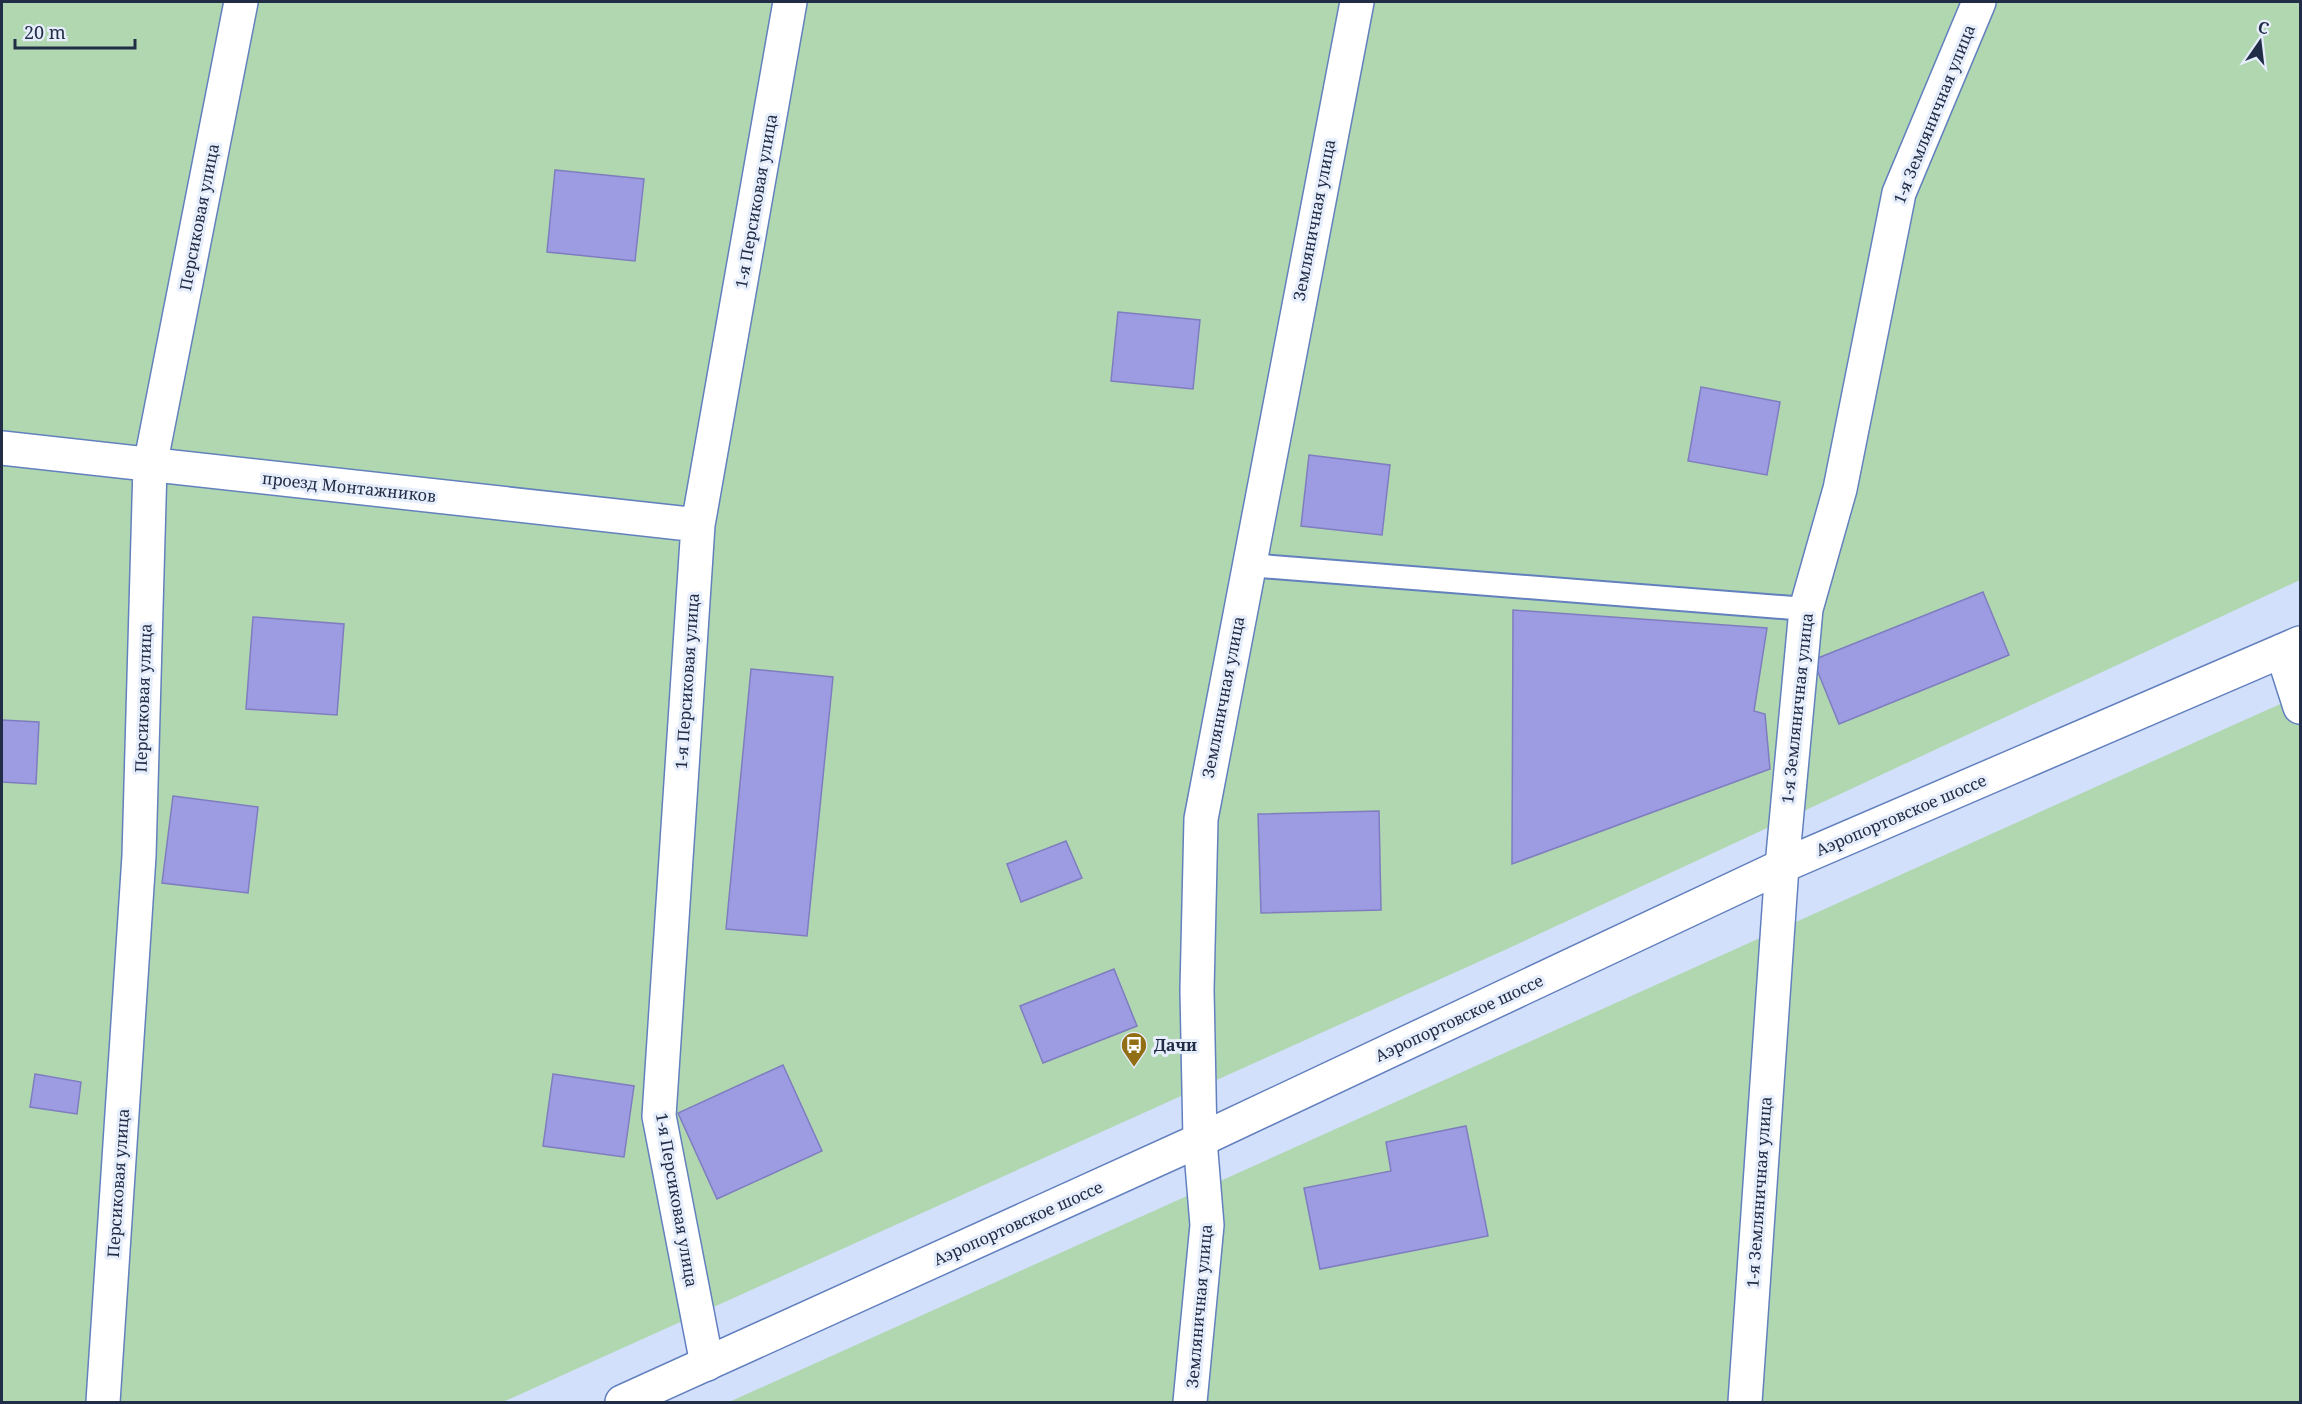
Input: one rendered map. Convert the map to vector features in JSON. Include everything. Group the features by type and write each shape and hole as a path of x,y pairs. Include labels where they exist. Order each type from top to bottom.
{"street":[{"name":"Персиковая улица","path":"104,1402 139,856 150,466 241,2"},
{"name":"1-я Персиковая улица","path":"707,1364 659,1116 698,525 790,2"},
{"name":"Земляничная улица","path":"1190,1402 1207,1225 1200,1140 1197,990 1201,819 1357,2"},
{"name":"1-я Земляничная улица","path":"1745,1402 1782,866 1806,609 1840,489 1899,193 1979,2"},
{"name":"проезд Монтажников","path":"2,448 698,525"},
{"name":"Аэропортовское шоссе","path":"622,1402 1200,1140 1782,866 2291,647"},
{"path":"2291,647 2301,707"}],"lane":[{"path":"1248,565 1806,609"}],"green space":[{"path":"2,2 2300,2 2300,580 1507,949 503,1402 2,1402"},
{"path":"2300,695 2300,1402 729,1402"}],"building":[{"path":"555,170 644,179 635,261 547,252"},
{"path":"1118,312 1200,320 1193,389 1111,381"},
{"path":"1701,387 1780,402 1767,475 1688,461"},
{"path":"1309,455 1390,465 1382,535 1301,526"},
{"path":"1983,592 2009,655 1839,724 1813,660"},
{"path":"1513,610 1767,628 1754,711 1765,714 1770,769 1512,864"},
{"path":"253,617 344,624 337,715 246,709"},
{"path":"751,669 833,677 807,936 726,929"},
{"path":"2,720 39,722 36,784 2,782"},
{"path":"173,796 258,807 248,893 162,883"},
{"path":"1379,811 1381,910 1261,913 1258,814"},
{"path":"1066,841 1082,878 1021,902 1007,864"},
{"path":"1114,969 1137,1026 1043,1063 1020,1006"},
{"path":"783,1065 822,1151 717,1199 678,1113"},
{"path":"35,1074 81,1082 77,1114 30,1107"},
{"path":"553,1074 634,1086 624,1157 543,1146"},
{"path":"1466,1126 1488,1236 1320,1269 1304,1188 1391,1171 1386,1142"}],"place":[{"name":"Дачи","path":"1134,1068"}]}
